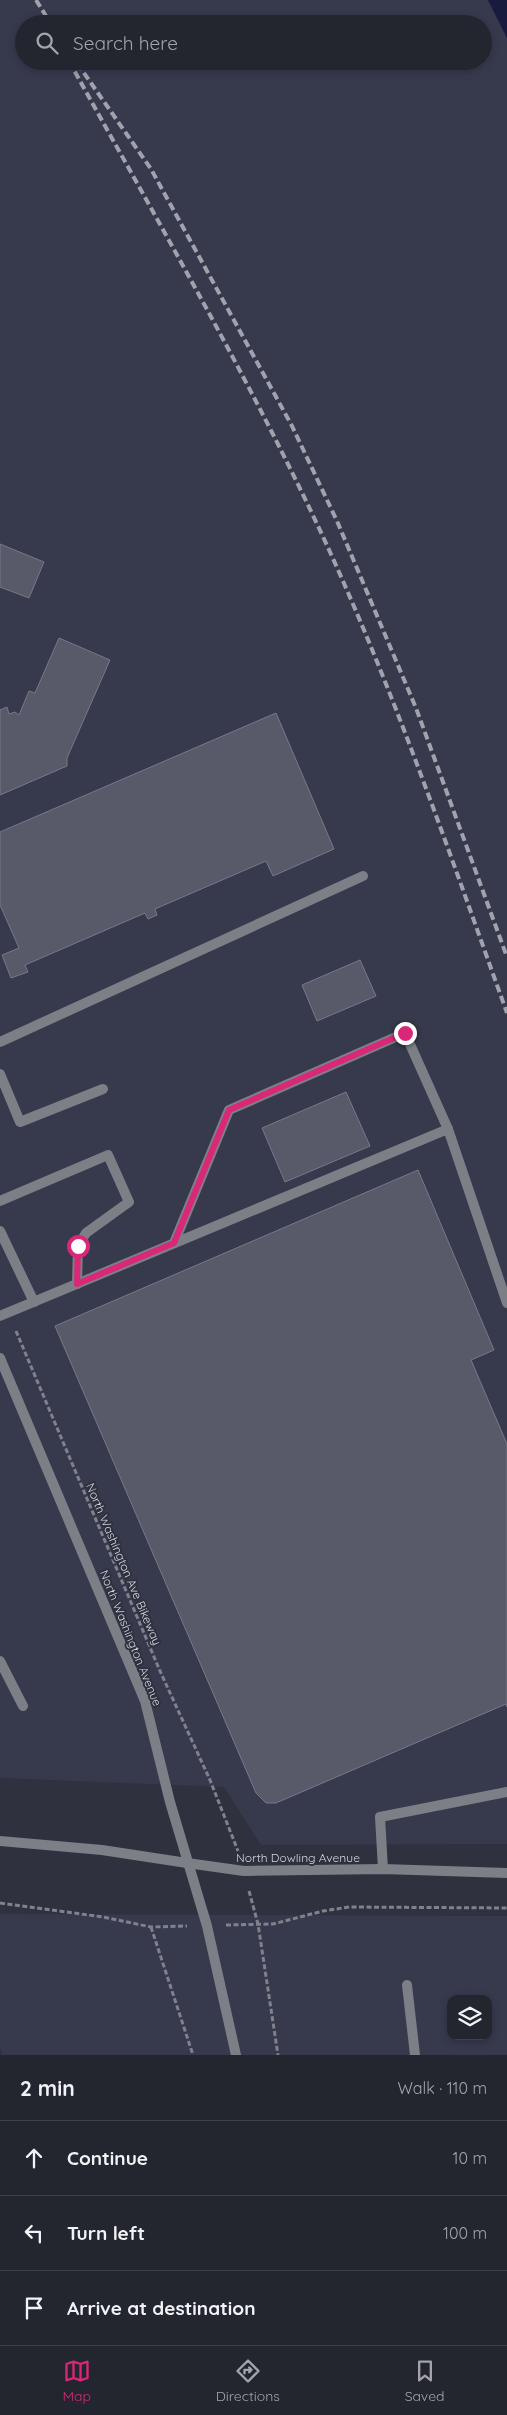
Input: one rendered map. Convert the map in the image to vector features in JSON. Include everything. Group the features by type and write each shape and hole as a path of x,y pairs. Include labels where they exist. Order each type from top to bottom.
{"street":[{"path":"0,1042 363,876"},
{"path":"174,1243 229,1110 405,1033 448,1129 507,1303"},
{"path":"0,1074 20,1122 103,1089"},
{"path":"4,1314 448,1129"},
{"path":"0,1201 108,1155 128,1202 86,1233 78,1246 77,1284"},
{"path":"0,1231 34,1302"},
{"name":"North Washington Avenue","path":"0,1358 145,1701 187,1863 207,1926 236,2055"},
{"path":"0,1661 23,1706"},
{"path":"384,1869 380,1817 507,1792"},
{"name":"North Dowling Avenue","path":"0,1841 102,1850 244,1871 384,1869 507,1873"},
{"path":"407,1985 415,2055"}],"path":[{"name":"North Washington Ave Bikeway","path":"4,1314 160,1671 192,1738 234,1839"},
{"path":"0,1903 151,1927 193,2055"},
{"path":"278,2055 258,1924 272,1924 323,1911 349,1907 507,1908"}],"shaded area":[{"path":"0,0 488,0 507,38 507,1844 261,1845 224,1787 0,1778"},
{"path":"488,0 507,0 507,38"},
{"path":"0,1914 507,1916 507,2055 2,2055 0,2047"}],"building":[{"path":"0,544 44,562 29,598 0,587"},
{"path":"59,638 110,660 67,758 67,766 0,795 0,710 7,707 9,714 15,712 19,715 29,691 35,693"},
{"path":"276,713 334,849 273,876 266,861 155,909 157,915 148,919 145,913 25,965 28,972 11,978 2,955 19,948 0,905 0,832"},
{"path":"360,960 376,996 317,1021 302,985"},
{"path":"346,1092 370,1146 285,1182 262,1128"},
{"path":"418,1170 494,1350 471,1360 507,1444 507,1707 506,1704 276,1803 266,1803 256,1793 55,1326"}],"railway":[{"path":"36,0 45,15"},
{"path":"74,70 229,350 318,526 395,706 507,1013"},
{"path":"82,70 151,169 292,426 337,521 416,708 507,957"}],"route":[{"path":"78,1246 77,1284 174,1243 229,1110 405,1033"}]}
